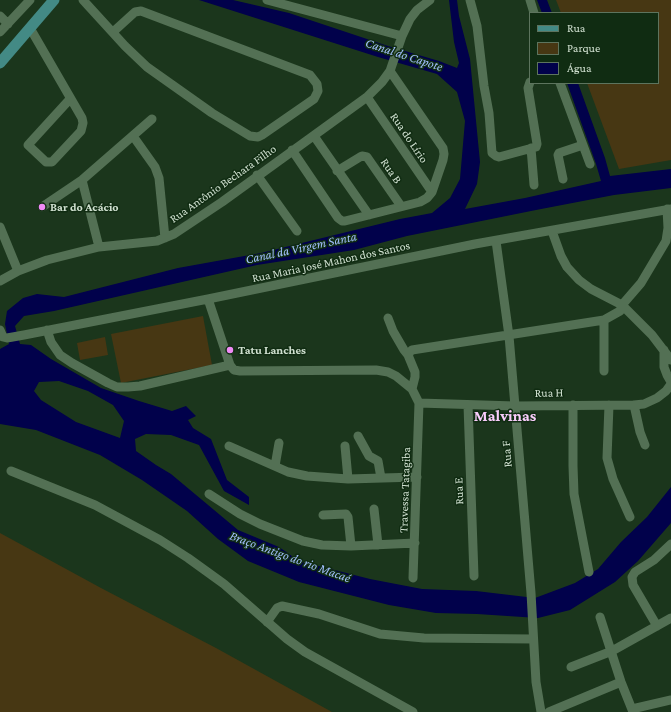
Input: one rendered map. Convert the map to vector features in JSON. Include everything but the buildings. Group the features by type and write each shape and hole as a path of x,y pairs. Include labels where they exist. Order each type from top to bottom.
{"main road":[{"path":"0,63 54,0"}],"street":[{"path":"0,32 30,0"},
{"path":"83,0 113,32 147,67 212,113 250,136 258,137 262,135 314,98 318,91 317,84 310,75 141,11 135,12 113,32"},
{"path":"267,0 290,2 401,39"},
{"name":"Rua Antônio Bechara Filho","path":"0,281 18,270 47,260 100,247 158,241 174,234 222,202 257,175 367,97 382,82 392,67 401,39 410,19 417,10 430,0"},
{"path":"470,0 477,26 484,86 489,113 492,153 496,156 536,147 537,140 528,88 529,84"},
{"path":"530,0 534,12"},
{"path":"0,16 8,24"},
{"path":"30,28 82,118 81,130 52,162 46,162 28,145 70,99"},
{"path":"292,150 338,218 345,221 420,202 428,198 432,192 444,160 443,148 392,67"},
{"path":"560,84 590,164"},
{"name":"Rua do Lírio","path":"367,97 432,192"},
{"path":"42,208 82,180 152,119"},
{"path":"133,136 155,167 159,178 165,238"},
{"path":"314,136 369,215"},
{"path":"563,179 558,155 559,153 583,145"},
{"path":"531,148 534,185"},
{"name":"Rua B","path":"338,171 362,156 367,157 401,206"},
{"path":"257,175 297,231"},
{"path":"82,180 100,247"},
{"path":"408,355 412,350 604,320 620,310 622,305 641,283 669,241 669,209"},
{"name":"Rua Maria José Mahon dos Santos","path":"0,330 3,337 7,338 24,335 496,241 669,209"},
{"path":"0,226 18,270"},
{"path":"552,231 561,256 567,267 591,289 622,305 652,335 671,360"},
{"name":"Rua F","path":"496,241 509,336 531,593 536,682 541,712"},
{"path":"208,299 230,365 234,370 376,370 388,372 396,376 412,389 419,403"},
{"path":"388,318 393,331 408,355 415,372 412,389"},
{"path":"604,320 604,371"},
{"path":"47,330 51,342 60,355 84,370 117,387 140,386 230,365"},
{"path":"664,350 664,367 671,383"},
{"name":"Rua H","path":"419,403 514,406 609,404 634,405 644,404 657,398 666,391 671,383"},
{"name":"Travessa Tatagiba","path":"413,578 416,543 419,403"},
{"path":"609,404 607,458 612,479 630,517"},
{"name":"Rua E","path":"468,405 474,576"},
{"path":"573,405 574,494 589,572"},
{"path":"634,405 640,432 645,445"},
{"path":"358,436 369,456 378,461 381,478"},
{"path":"275,466 279,443"},
{"path":"230,446 288,472 307,476 348,479 417,477"},
{"path":"345,446 348,479"},
{"path":"11,471 95,505 160,540 224,584 287,640 305,652 413,712"},
{"path":"208,494 240,514 260,524 303,541 322,545 351,546 416,543"},
{"path":"374,509 378,545"},
{"path":"322,515 346,514 348,517 351,546"},
{"path":"658,626 634,585 632,577 635,572 654,560 671,544"},
{"path":"267,622 277,608 282,606 319,614 380,634 424,638 533,640"},
{"path":"600,618 621,682 633,710 671,700"},
{"path":"571,667 612,651 671,618"},
{"path":"549,712 621,682"}],"green space":[{"path":"556,0 671,0 671,160 619,169 587,84 659,84 659,12 561,12"},
{"path":"203,316 212,365 121,383 111,334"},
{"path":"105,337 108,355 80,360 77,343"},
{"path":"0,533 216,648 332,712 0,712"}],"water":[{"path":"199,0 233,0 289,13 457,68 459,63 454,42 449,0 457,0 459,16 470,59 480,162 477,184 465,209 525,198 601,181 567,84 578,84 610,176 671,169 671,188 614,195 407,236 354,250 257,265 54,311 24,316 15,326 20,344 31,345 51,359 101,388 172,411 186,406 196,416 188,420 193,428 211,439 227,480 249,497 249,505 224,491 199,445 171,435 146,434 135,439 136,451 171,474 238,530 279,547 299,561 370,579 422,589 476,591 535,598 575,583 598,569 621,542 647,517 671,487 671,523 638,561 615,582 570,610 538,618 436,613 389,605 299,582 248,561 218,539 187,511 142,480 100,455 36,430 0,424 0,349 9,344 5,324 7,311 23,298 37,294 64,297 178,268 261,253 400,219 432,213 450,198 460,179 465,121 457,92 437,74 378,57","holes":["59,381 88,391 113,405 124,421 120,438 76,422 41,400 34,391 39,382"]},
{"path":"537,0 547,0 552,12 542,12"}],"place":[{"name":"Bar do Acácio","path":"42,207"},
{"name":"Tatu Lanches","path":"230,350"}],"district":[{"name":"Malvinas","path":"505,416"}],"water label":[{"name":"Canal do Capote","path":"404,55"},
{"name":"Canal da Virgem Santa","path":"301,248"},
{"name":"Braço Antigo do rio Macaé","path":"290,557"}]}
